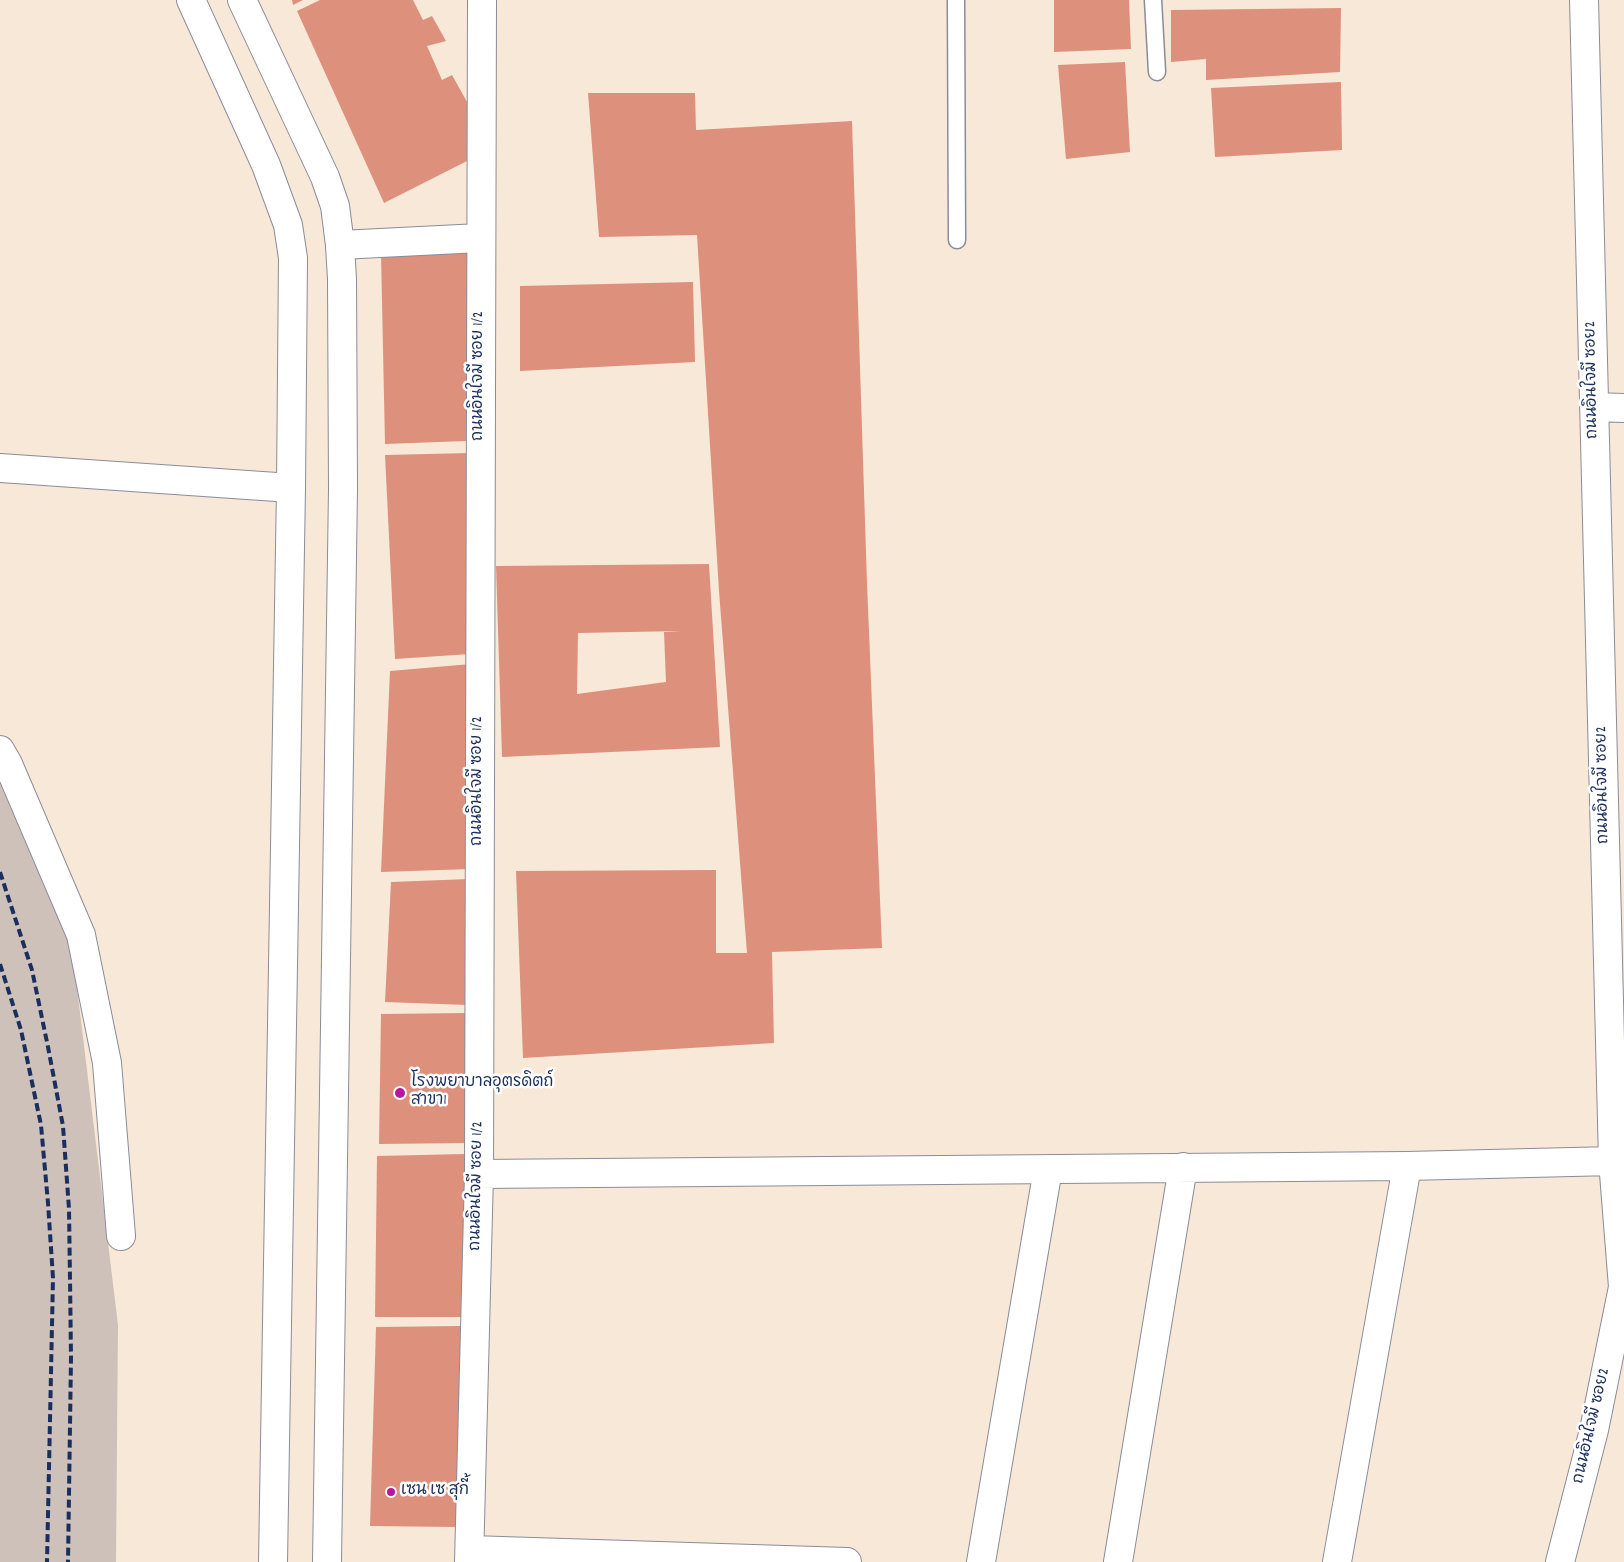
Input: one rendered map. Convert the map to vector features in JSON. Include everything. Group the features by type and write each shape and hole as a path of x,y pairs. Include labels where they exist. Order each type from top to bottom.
{"street":[{"path":"191,0 266,164 288,225 293,258 291,488 273,1562"},
{"path":"242,0 325,177 335,206 342,279 343,489 327,1562"},
{"name":"ถนนอินใจมี ซอย 1/2","path":"470,1556 479,1174 482,0"},
{"name":"ถนนอินใจมี ซอย2","path":"1560,1562 1594,1430 1623,1287 1613,1161 1617,1045 1594,407 1584,0"},
{"path":"340,245 480,238"},
{"path":"1594,407 1624,408"},
{"path":"0,468 291,488"},
{"path":"0,750 8,764 81,935 107,1063 121,1236"},
{"path":"479,1174 1407,1166 1613,1161"},
{"path":"1337,1562 1407,1166"},
{"path":"1118,1562 1183,1167"},
{"path":"981,1562 1048,1169"},
{"path":"470,1556 847,1562"}],"lane":[{"path":"956,0 957,240"},
{"path":"1153,0 1157,72"}],"shaded area":[{"path":"0,776 8,791 73,955 118,1325 116,1562 0,1562"}],"building":[{"path":"292,0 303,0 293,5"},
{"path":"320,0 413,0 423,20 432,16 446,41 427,46 442,80 452,75 471,109 469,160 384,203 297,11"},
{"path":"1054,0 1129,0 1131,49 1054,52"},
{"path":"1341,8 1340,72 1206,80 1206,59 1171,62 1171,10"},
{"path":"1125,62 1130,152 1066,159 1058,65"},
{"path":"1341,82 1342,150 1215,157 1211,88"},
{"path":"588,93 695,93 696,130 852,121 867,583 882,948 772,952 774,1043 523,1058 516,871 716,870 716,953 747,953 719,591 697,235 599,237"},
{"path":"469,246 466,441 385,444 381,254"},
{"path":"693,282 695,362 520,371 520,286"},
{"path":"470,453 470,654 395,659 385,455"},
{"path":"709,564 720,747 502,757 496,566","holes":["681,631 664,632 666,682 577,694 578,633"]},
{"path":"471,664 471,869 381,872 390,671"},
{"path":"469,879 468,1005 385,1002 391,882"},
{"path":"467,1013 466,1143 379,1144 381,1014"},
{"path":"465,1154 462,1317 375,1317 377,1156"},
{"path":"461,1326 456,1527 370,1526 376,1327"}],"railway":[{"path":"0,872 32,970 63,1126 69,1209 71,1358 68,1562"},
{"path":"0,964 21,1030 41,1125 48,1203 53,1278 47,1562"}],"place":[{"name":"โรงพยาบาลอุตรดิตถ์ สาขา1","path":"400,1093"},
{"name":"เซน เซ สุกี้","path":"391,1492"}]}
